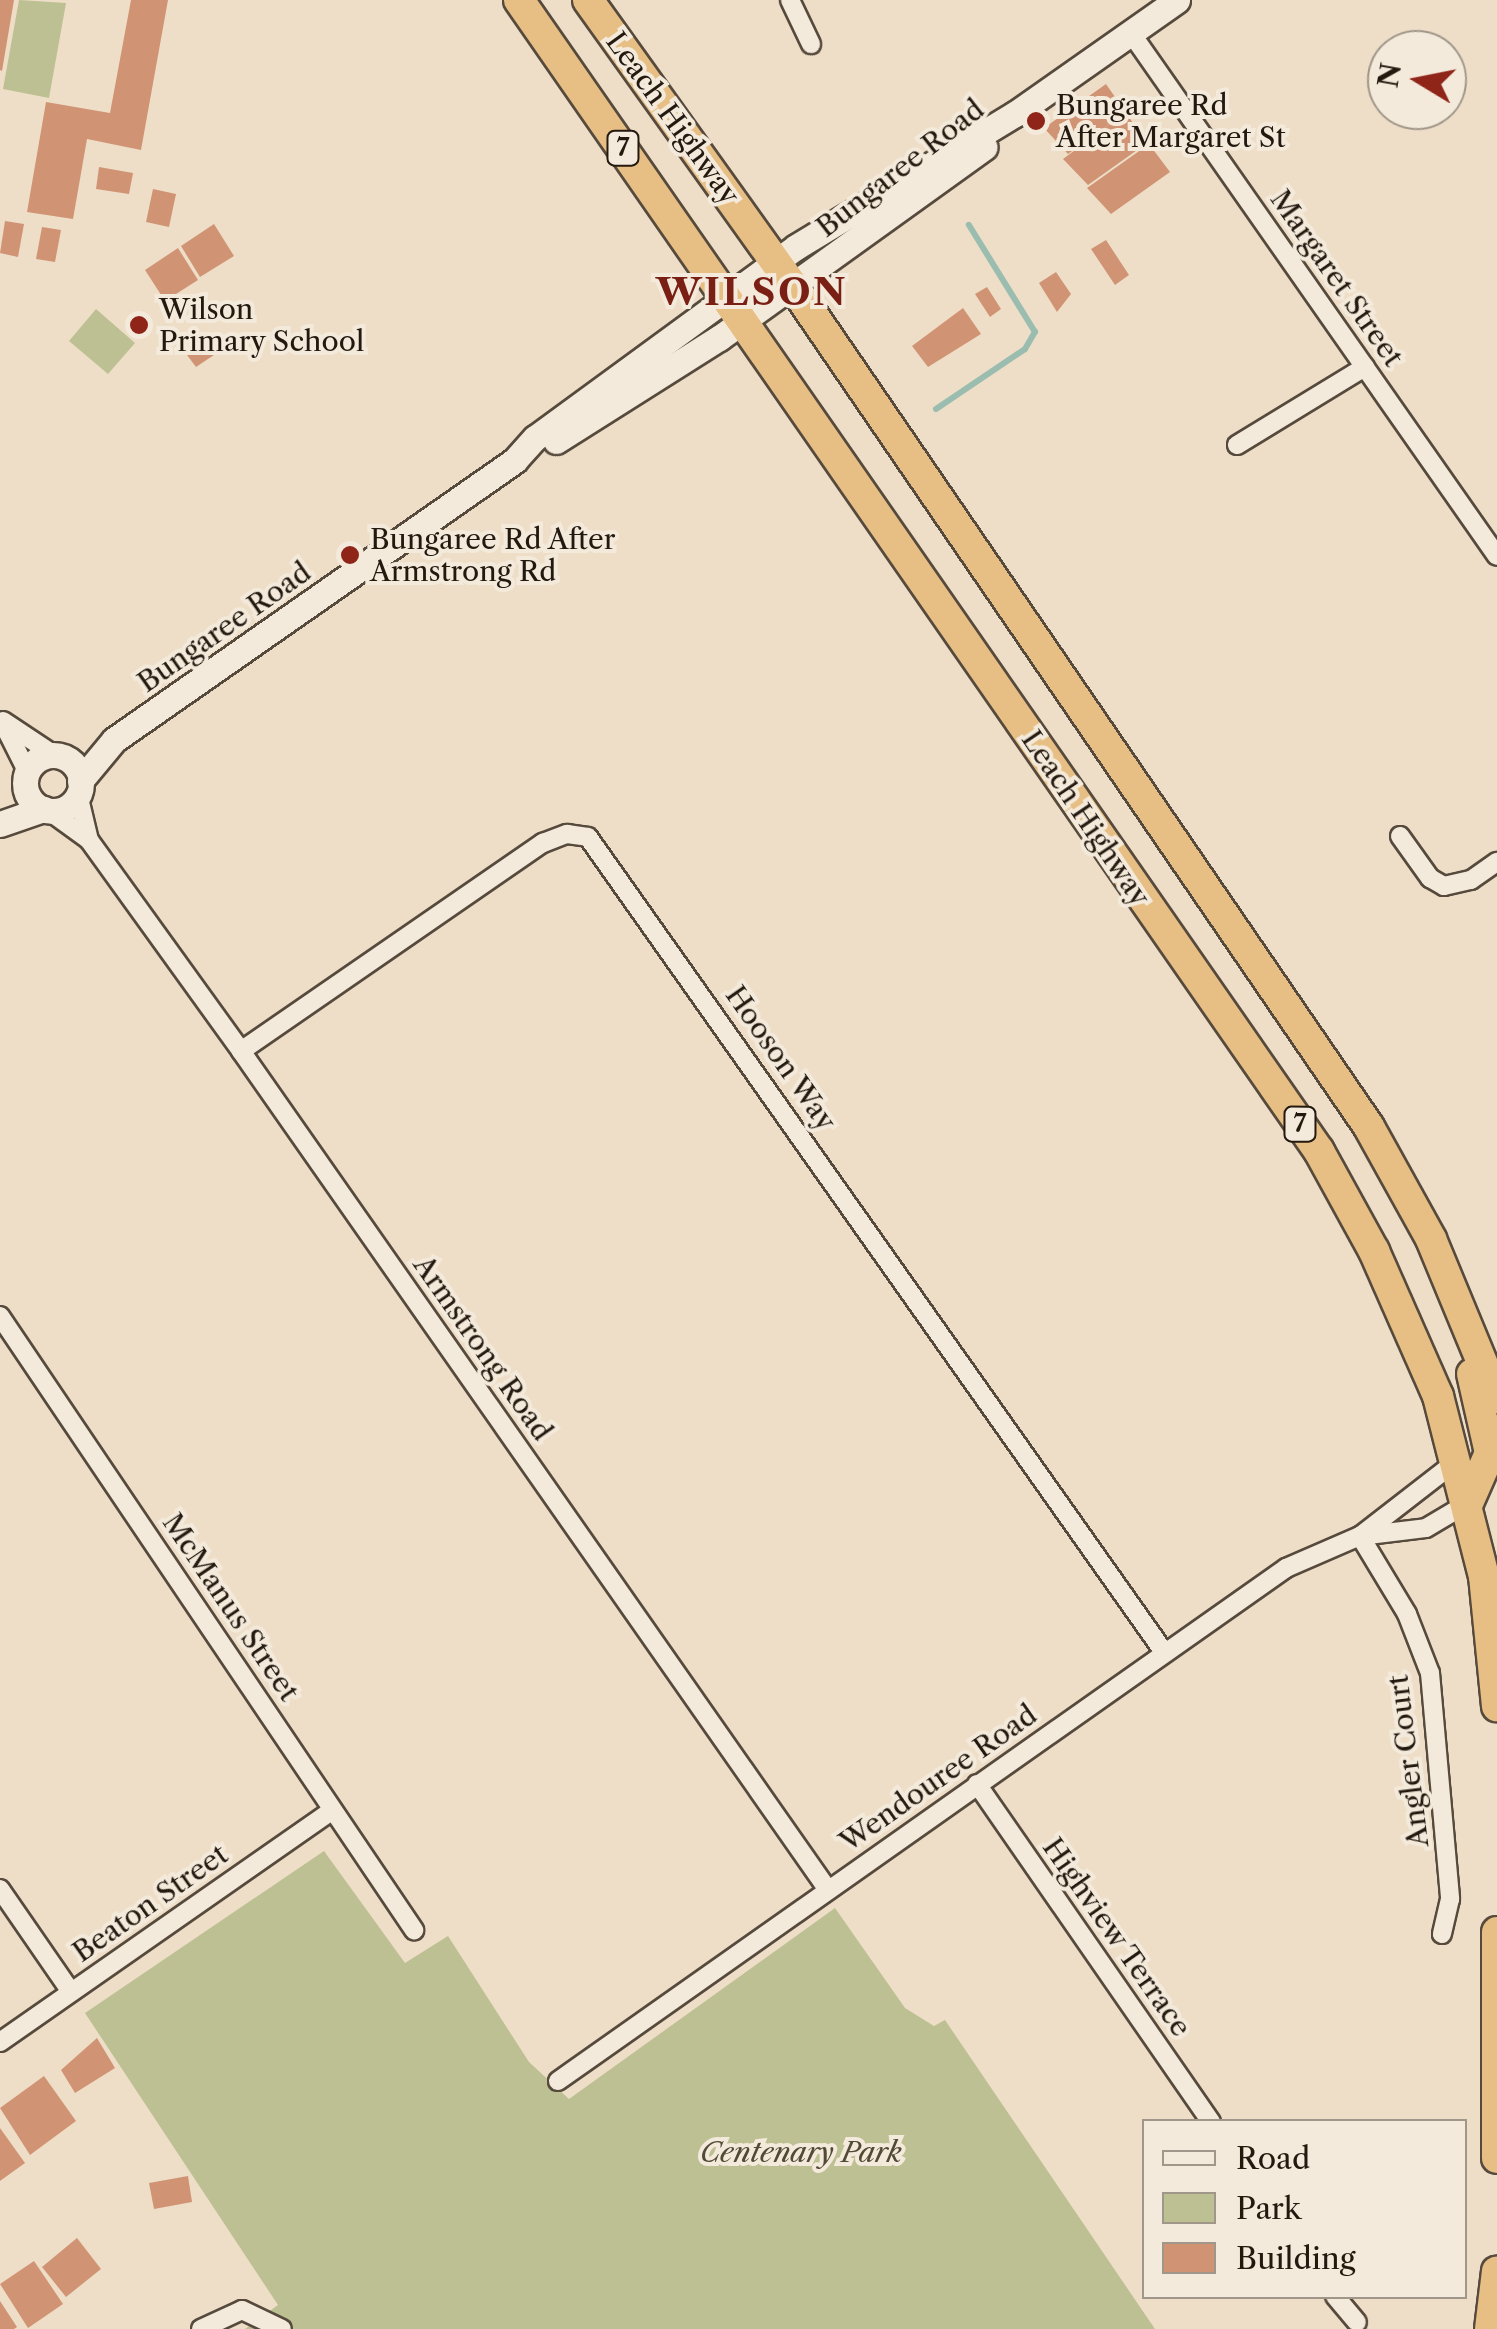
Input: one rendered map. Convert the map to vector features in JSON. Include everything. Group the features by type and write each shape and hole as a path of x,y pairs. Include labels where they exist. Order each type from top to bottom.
{"highway":[{"name":"Leach Highway","path":"519,0 1320,1151 1410,1330 1458,1460 1487,1595 1497,1706"},
{"name":"Leach Highway","path":"588,0 785,274 1368,1127 1439,1261 1497,1398"},
{"path":"1439,1261 1490,1454 1468,1502"},
{"path":"1497,1932 1497,2158"},
{"path":"1490,2329 1497,2271"}],"street":[{"path":"790,0 811,44"},
{"name":"Bungaree Road","path":"79,787 114,740 785,274 995,140 1015,114 1178,0"},
{"name":"Margaret Street","path":"1131,33 1497,556"},
{"path":"1237,444 1365,367"},
{"path":"0,824 66,807 79,787 58,756 1,719"},
{"path":"1,719 26,776 29,798 46,810"},
{"name":"Bungaree Road","path":"58,756 114,740"},
{"path":"0,812 26,776 58,756"},
{"name":"Armstrong Road","path":"79,787 89,840"},
{"name":"Armstrong Road","path":"46,810 89,840 828,1890"},
{"name":"Hooson Way","path":"241,1051 542,843 567,834 588,837 1164,1652"},
{"path":"1400,836 1444,886 1470,880 1497,862"},
{"name":"McManus Street","path":"0,1316 414,1930"},
{"name":"Wendouree Road","path":"558,2081 1164,1652 1286,1568 1360,1536 1458,1460"},
{"name":"Wendouree Road","path":"1360,1536 1426,1528 1468,1502"},
{"name":"Angler Court","path":"1360,1536 1407,1614 1430,1673 1450,1900 1442,1934"},
{"name":"Highview Terrace","path":"977,1784 1210,2119"},
{"name":"Beaton Street","path":"0,2042 332,1810"},
{"path":"0,1889 71,1992"},
{"path":"1337,2299 1357,2322"},
{"path":"201,2329 242,2310 282,2329"}],"green space":[{"path":"19,0 66,3 49,98 3,89"},
{"path":"96,309 135,343 108,374 69,341"},
{"name":"Centenary Park","path":"324,1851 405,1963 448,1936 529,2062 569,2099 835,1908 905,2008 934,2026 945,2020 1155,2329 245,2329 278,2305 85,2013"}],"building":[{"path":"0,0 14,0 2,71 0,70"},
{"path":"131,0 168,0 141,150 87,139 73,219 27,212 46,102 110,113"},
{"path":"1106,84 1147,143 1088,185 1063,159 1114,121 1068,154 1044,128"},
{"path":"1149,144 1170,172 1111,214 1087,188"},
{"path":"99,167 133,173 129,194 96,189"},
{"path":"153,189 176,194 169,227 146,222"},
{"path":"5,221 24,224 18,257 0,253"},
{"path":"214,224 234,256 200,277 181,246"},
{"path":"42,227 61,230 55,262 36,259"},
{"path":"1106,240 1129,275 1115,285 1091,249"},
{"path":"178,248 198,280 165,301 145,270"},
{"path":"1056,272 1071,294 1057,312 1039,283"},
{"path":"987,287 1001,309 990,317 975,294"},
{"path":"963,308 981,334 928,367 912,346"},
{"path":"208,334 220,351 196,367 184,351"},
{"path":"97,2038 115,2068 75,2093 61,2070"},
{"path":"44,2076 76,2121 30,2155 0,2108"},
{"path":"0,2128 25,2163 0,2181"},
{"path":"188,2176 192,2202 154,2209 149,2183"},
{"path":"77,2238 101,2269 66,2297 42,2267"},
{"path":"34,2261 63,2304 28,2328 0,2284"},
{"path":"0,2301 17,2327 14,2329 0,2329"}],"waterway":[{"path":"936,409 1025,349 1035,332 969,225"}],"place":[{"name":"Bungaree Rd After Margaret St","path":"1036,121"},
{"name":"Wilson Primary School","path":"139,325"},
{"name":"Bungaree Rd After Armstrong Rd","path":"350,555"}],"district":[{"name":"WILSON","path":"752,292"}]}
